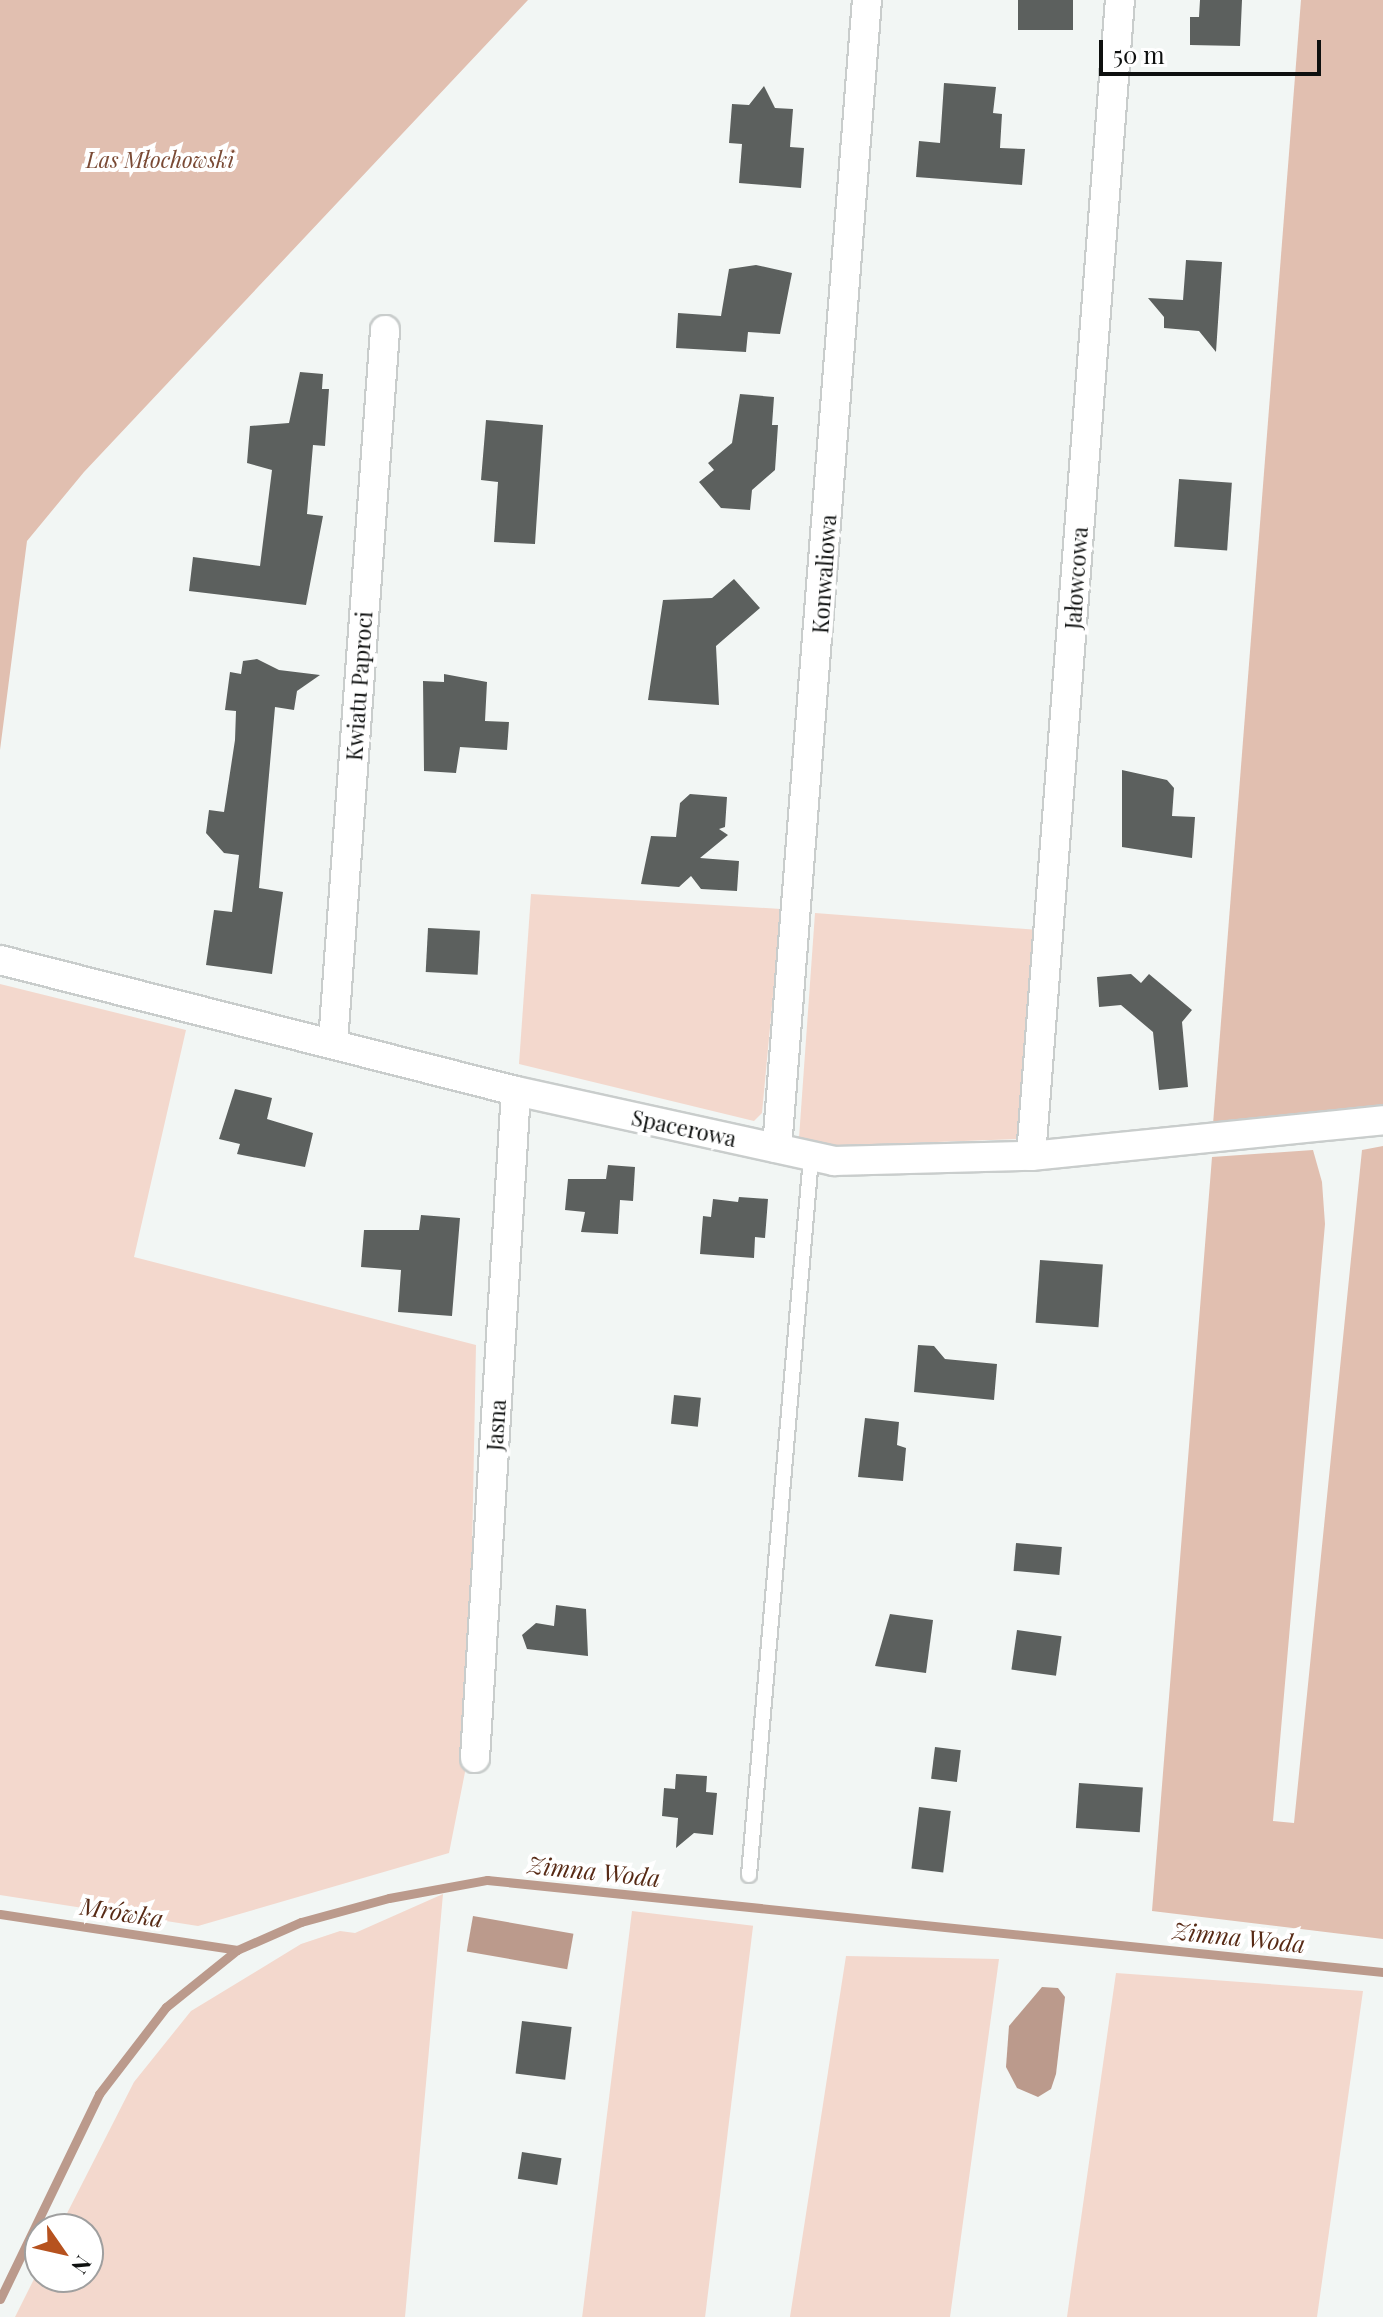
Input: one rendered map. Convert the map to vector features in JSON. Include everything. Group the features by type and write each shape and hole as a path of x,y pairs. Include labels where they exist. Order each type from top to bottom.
{"street":[{"name":"Konwaliowa","path":"777,1148 867,0"},
{"name":"Jałowcowa","path":"1031,1156 1120,0"},
{"name":"Kwiatu Paproci","path":"333,1042 385,330"},
{"name":"Spacerowa","path":"0,960 333,1042 516,1091 811,1158 1031,1156 1383,1120"},
{"name":"Jasna","path":"475,1758 516,1091"}],"lane":[{"path":"749,1875 811,1158"}],"shaded area":[{"path":"531,894 781,909 762,1113 754,1121 519,1064"},
{"path":"815,913 1039,930 1020,1139 829,1146 799,1138"},
{"path":"0,984 186,1030 134,1257 476,1345 468,1757 449,1853 198,1926 0,1895"},
{"path":"443,1894 405,2317 15,2317 27,2293 104,2293 104,2213 67,2213 134,2082 191,2011 301,1944 340,1931 355,1933"},
{"path":"632,1911 753,1926 705,2317 582,2317"},
{"path":"473,1916 573,1934 567,1969 467,1951"},
{"path":"846,1956 999,1959 950,2317 790,2317"},
{"path":"1116,1973 1363,1991 1317,2317 1067,2317"},
{"path":"1042,1987 1058,1988 1065,1997 1056,2074 1051,2089 1038,2097 1017,2088 1006,2067 1009,2026"}],"green space":[{"name":"Las Młochowski","path":"0,0 528,0 84,472 27,541 0,750"},
{"path":"1301,0 1383,0 1383,1106 1213,1124"},
{"path":"1383,1146 1383,1939 1152,1911 1212,1157 1313,1150 1322,1182 1325,1224 1273,1821 1294,1823 1362,1150"}],"building":[{"path":"1018,0 1073,0 1073,30 1018,30"},
{"path":"1200,0 1242,0 1240,46 1190,45 1190,17 1199,17"},
{"path":"944,83 996,87 993,113 1002,114 1000,148 1025,149 1022,185 916,177 919,141 940,143"},
{"path":"764,86 775,108 793,109 790,147 804,148 801,188 739,183 742,144 729,143 732,104 749,105"},
{"path":"1186,260 1222,262 1216,352 1199,331 1164,328 1164,317 1148,298 1183,300"},
{"path":"756,265 792,273 780,334 748,332 746,352 676,348 678,313 721,316 729,269"},
{"path":"300,372 323,374 322,389 329,389 325,446 313,445 307,514 323,516 306,605 189,591 193,557 260,566 272,470 247,463 250,426 289,423"},
{"path":"740,394 774,397 772,425 778,425 775,470 752,490 750,510 721,508 699,482 714,470 708,463 732,443"},
{"path":"486,420 543,425 535,544 494,542 498,482 481,480"},
{"path":"1179,479 1232,483 1227,551 1174,547"},
{"path":"734,579 760,608 716,646 719,705 648,700 663,600 712,598"},
{"path":"257,659 279,670 320,675 297,691 294,710 275,707 259,888 283,892 272,974 206,965 214,910 232,912 239,855 224,853 206,833 209,810 224,812 235,740 236,711 225,710 230,672 241,674 243,661"},
{"path":"444,674 487,682 485,721 509,722 507,750 460,747 456,773 424,771 423,681 444,682"},
{"path":"1122,770 1167,780 1174,788 1172,816 1195,817 1192,858 1122,847"},
{"path":"690,794 727,797 725,827 719,829 728,835 700,858 739,861 737,891 701,889 691,876 679,887 641,884 651,836 676,837 680,803"},
{"path":"428,928 480,931 478,975 426,972"},
{"path":"1131,974 1141,983 1149,974 1192,1010 1182,1022 1188,1087 1159,1090 1153,1032 1121,1005 1099,1007 1097,977"},
{"path":"235,1089 272,1098 267,1119 313,1133 305,1167 237,1154 240,1144 219,1139"},
{"path":"608,1165 635,1167 633,1201 620,1200 618,1234 581,1232 585,1212 565,1210 568,1179 606,1179"},
{"path":"739,1197 768,1199 765,1238 755,1237 754,1258 700,1254 703,1216 711,1217 713,1199 738,1202"},
{"path":"421,1215 460,1218 452,1316 398,1312 401,1270 361,1267 364,1230 419,1230"},
{"path":"1040,1260 1103,1264 1098,1327 1036,1323"},
{"path":"918,1345 934,1346 945,1359 997,1364 994,1400 914,1392"},
{"path":"674,1395 701,1398 698,1427 671,1424"},
{"path":"865,1418 899,1422 897,1445 906,1448 903,1481 858,1477"},
{"path":"1016,1543 1062,1547 1059,1575 1014,1571"},
{"path":"556,1605 586,1609 588,1656 527,1649 522,1635 536,1623 554,1626"},
{"path":"890,1614 933,1620 926,1673 875,1666"},
{"path":"1017,1630 1062,1636 1056,1676 1011,1670"},
{"path":"935,1747 961,1750 957,1782 931,1779"},
{"path":"676,1774 707,1776 706,1792 717,1793 713,1835 694,1833 676,1848 678,1818 662,1816 664,1788 675,1789"},
{"path":"1079,1783 1143,1787 1140,1832 1076,1828"},
{"path":"919,1807 951,1811 943,1872 911,1869"},
{"path":"522,2021 572,2027 565,2080 516,2074"},
{"path":"522,2152 562,2158 557,2185 518,2179"}],"waterway":[{"name":"Zimna Woda","path":"0,2299 99,2094 166,2007 237,1950 301,1922 389,1898 487,1880 1383,1972"},
{"name":"Mrówka","path":"0,1914 237,1950"}]}
